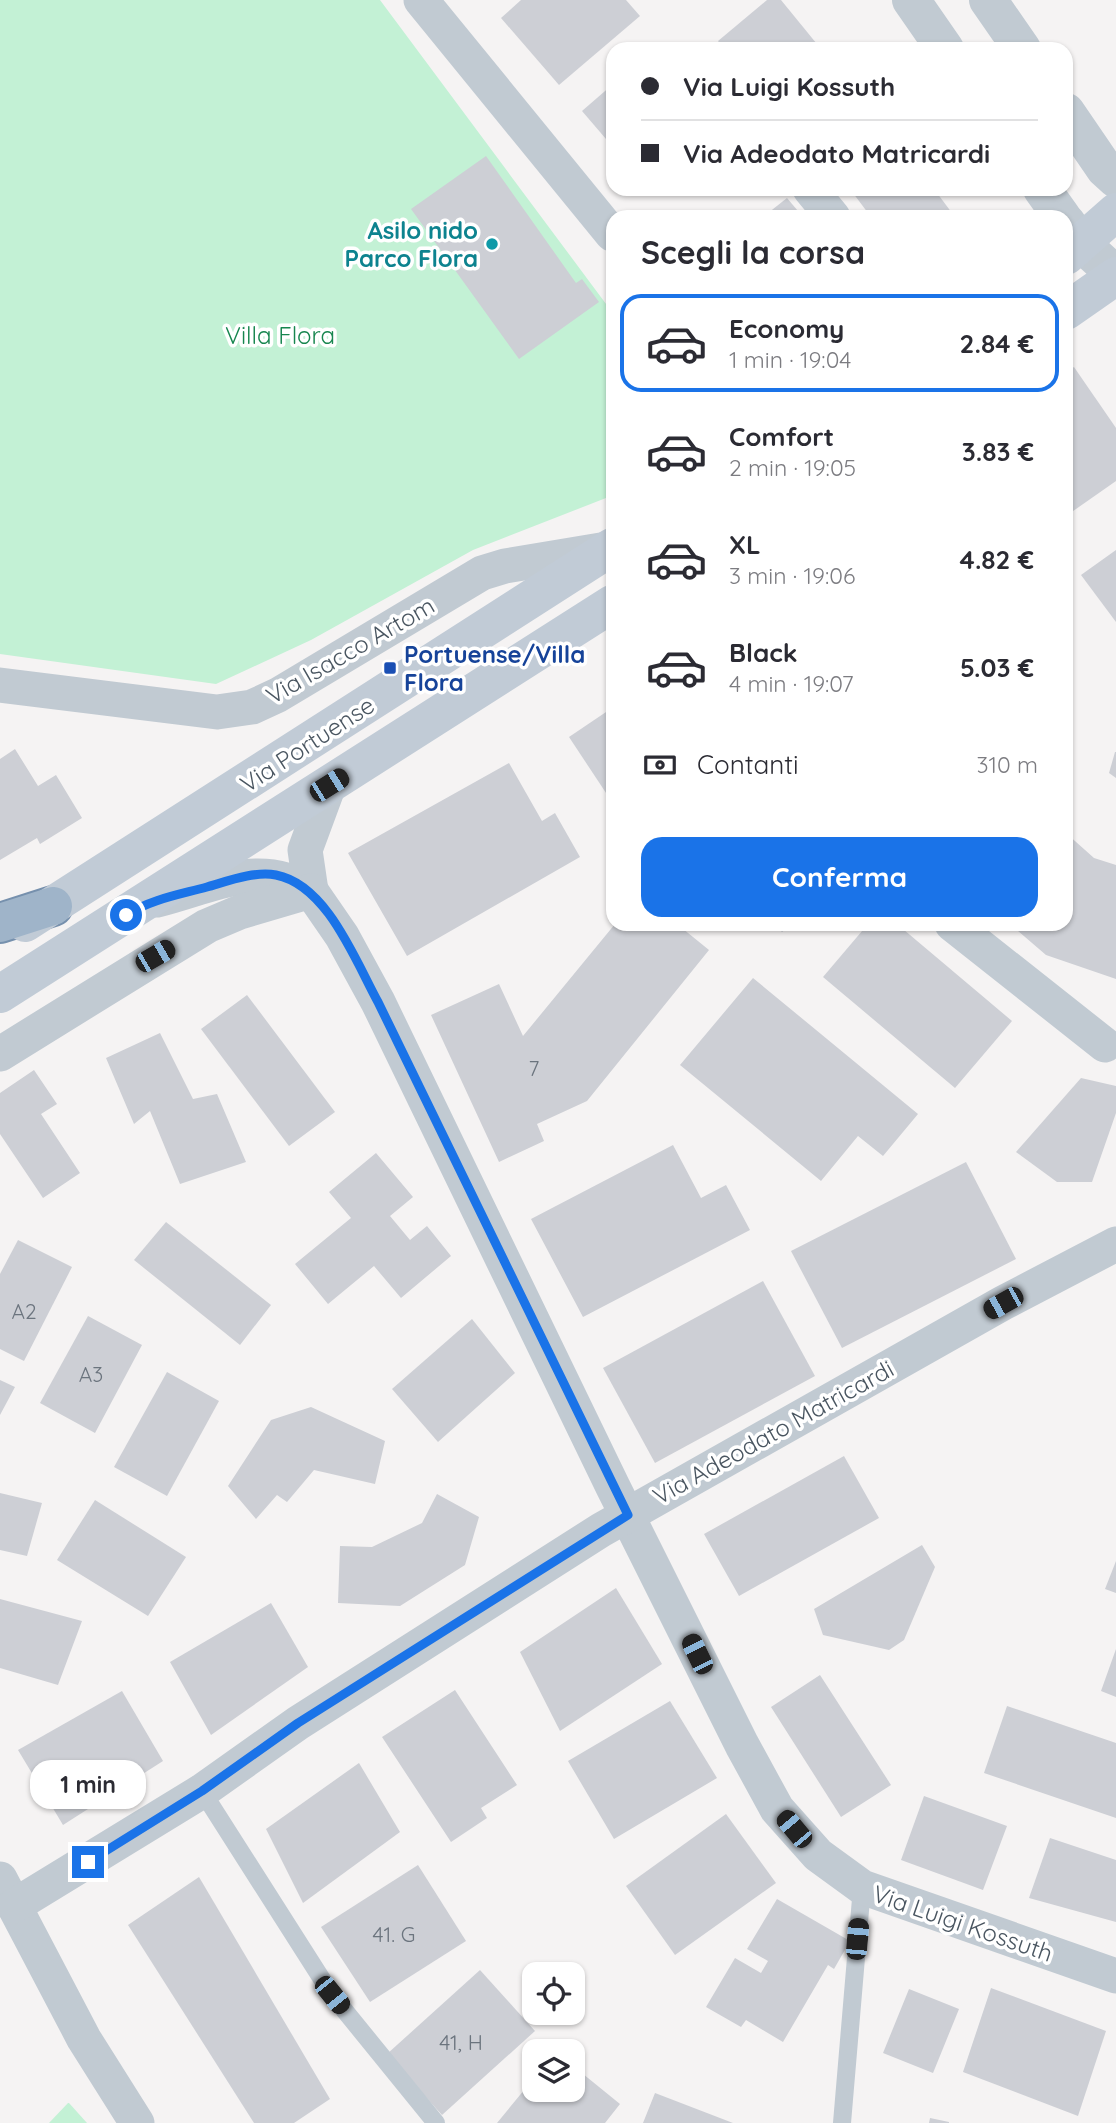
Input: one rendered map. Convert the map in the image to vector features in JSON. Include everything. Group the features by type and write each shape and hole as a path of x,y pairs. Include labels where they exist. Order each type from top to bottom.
{"highway":[{"path":"0,923 53,906"}],"main road":[{"path":"1073,291 1087,250 1116,212"},
{"name":"Via Portuense","path":"0,939 606,551"},
{"name":"Via Portuense","path":"0,994 606,608"}],"street":[{"path":"421,0 606,227"},
{"path":"911,0 940,42"},
{"path":"988,0 1017,42"},
{"path":"1073,122 1105,169 1116,179"},
{"path":"816,196 827,210"},
{"path":"1073,231 1087,250"},
{"name":"Via Isacco Artom","path":"0,685 200,711 241,709 278,695 482,573 505,566 606,549"},
{"name":"Via Luigi Kossuth","path":"329,785 312,823 305,850 311,891 342,936 378,1002 764,1789 806,1844 862,1887 1116,1976"},
{"path":"147,902 260,875 285,878 311,891"},
{"path":"0,1054 207,926 240,912 311,891"},
{"path":"960,931 1105,1045"},
{"name":"Via Adeodato Matricardi","path":"7,1893 202,1791 298,1723 628,1515 1003,1303 1116,1244"},
{"path":"7,1893 84,2039 137,2123"}],"lane":[{"path":"202,1791 332,1995 436,2123"},
{"path":"842,2123 862,1887"}],"green space":[{"name":"Villa Flora","path":"0,0 380,0 606,304 606,498 473,550 311,640 216,684 0,654"},
{"path":"68,2103 87,2123 49,2123"}],"building":[{"path":"521,0 626,0 640,16 609,42 606,42 606,45 559,85 501,18"},
{"path":"767,0 781,0 815,42 719,42"},
{"path":"606,90 606,139 582,111"},
{"name":"Asilo nido Parco Flora","path":"486,156 576,283 582,279 599,302 519,359 411,209"},
{"path":"855,196 939,196 950,210 866,210"},
{"path":"787,198 797,210 772,210"},
{"path":"1073,368 1116,428 1116,481 1073,511"},
{"path":"1116,550 1116,622 1081,575"},
{"path":"606,712 606,793 569,737"},
{"path":"15,749 38,786 56,775 82,818 40,844 37,838 0,860 0,759"},
{"path":"1116,752 1116,778 1109,773"},
{"path":"509,763 542,821 555,813 580,857 407,956 348,853"},
{"path":"1073,839 1094,858 1116,865 1116,979 1046,955 1018,931 1073,931"},
{"path":"609,931 686,931 709,950 587,1101 537,1124 544,1141 499,1162 431,1015 499,984 523,1036"},
{"path":"862,931 905,931 1012,1021 955,1088 823,977"},
{"path":"753,978 918,1114 883,1156 858,1136 821,1181 680,1065"},
{"path":"247,995 335,1112 289,1146 201,1029"},
{"path":"160,1033 193,1099 217,1094 246,1162 180,1184 150,1111 134,1124 106,1058"},
{"path":"34,1070 57,1104 41,1114 80,1173 43,1198 0,1134 0,1093"},
{"path":"1081,1078 1116,1086 1116,1113 1092,1182 1057,1182 1016,1152"},
{"path":"673,1145 701,1198 726,1185 750,1230 583,1317 531,1219"},
{"path":"376,1153 413,1197 390,1216 410,1240 427,1226 451,1256 401,1298 374,1266 328,1304 295,1264 351,1218 329,1192"},
{"path":"966,1162 1016,1259 842,1348 791,1251"},
{"path":"166,1222 271,1305 240,1345 134,1260"},
{"path":"18,1240 72,1267 24,1361 0,1349 0,1274"},
{"path":"763,1281 815,1376 655,1463 603,1368"},
{"path":"88,1316 142,1345 95,1433 40,1403"},
{"path":"472,1319 515,1373 438,1442 392,1389"},
{"path":"167,1372 219,1401 167,1496 114,1467"},
{"path":"0,1380 15,1387 0,1415"},
{"path":"311,1407 385,1441 375,1484 314,1470 287,1502 277,1495 256,1519 228,1486 271,1420"},
{"path":"844,1456 879,1518 739,1596 704,1534"},
{"path":"0,1493 42,1503 27,1556 0,1550"},
{"path":"437,1494 479,1517 465,1565 400,1606 338,1603 340,1546 372,1547 422,1523"},
{"path":"95,1500 186,1557 148,1616 57,1560"},
{"path":"922,1545 935,1567 904,1640 889,1650 823,1635 814,1609"},
{"path":"1116,1561 1116,1593 1105,1589"},
{"path":"616,1588 662,1664 560,1731 520,1652"},
{"path":"0,1599 82,1621 58,1685 0,1668"},
{"path":"271,1603 308,1667 211,1735 170,1662"},
{"path":"1116,1649 1116,1697 1101,1691"},
{"path":"820,1675 891,1785 841,1817 771,1707"},
{"path":"455,1690 517,1785 481,1808 487,1818 451,1842 382,1737"},
{"path":"122,1691 163,1761 63,1825 18,1750"},
{"path":"670,1701 717,1778 614,1839 568,1761"},
{"path":"1007,1706 1116,1743 1116,1818 984,1773"},
{"path":"359,1763 400,1832 303,1903 266,1829"},
{"path":"924,1796 1007,1826 983,1890 901,1860"},
{"path":"726,1814 776,1883 675,1955 626,1886"},
{"path":"1050,1838 1116,1860 1116,1922 1029,1898"},
{"path":"418,1865 466,1941 370,2002 321,1927"},
{"path":"199,1877 330,2099 294,2123 254,2123 128,1925"},
{"path":"777,1899 850,1941 834,1969 828,1965 783,2042 746,2020 741,2027 706,2007 735,1958 761,1973 768,1961 747,1949"},
{"path":"480,1970 522,2017 522,2025 530,2025 535,2031 526,2039 522,2039 522,2043 442,2115 387,2054"},
{"path":"991,1988 1106,2031 1078,2116 963,2072"},
{"path":"909,1989 959,2009 933,2073 883,2053"},
{"path":"585,2076 620,2104 605,2123 497,2123 522,2093 522,2102 585,2102"},
{"path":"655,2093 733,2123 643,2123"},
{"path":"930,2118 949,2122 949,2123 929,2123"}],"place":[{"name":"Asilo nido Parco Flora","path":"492,244"},
{"name":"Portuense/Villa Flora","path":"390,668"}],"route":[{"path":"88,1862 202,1791 298,1723 628,1515 378,1002 342,936 311,891 285,878 260,875 230,880 147,902 126,915"}]}
